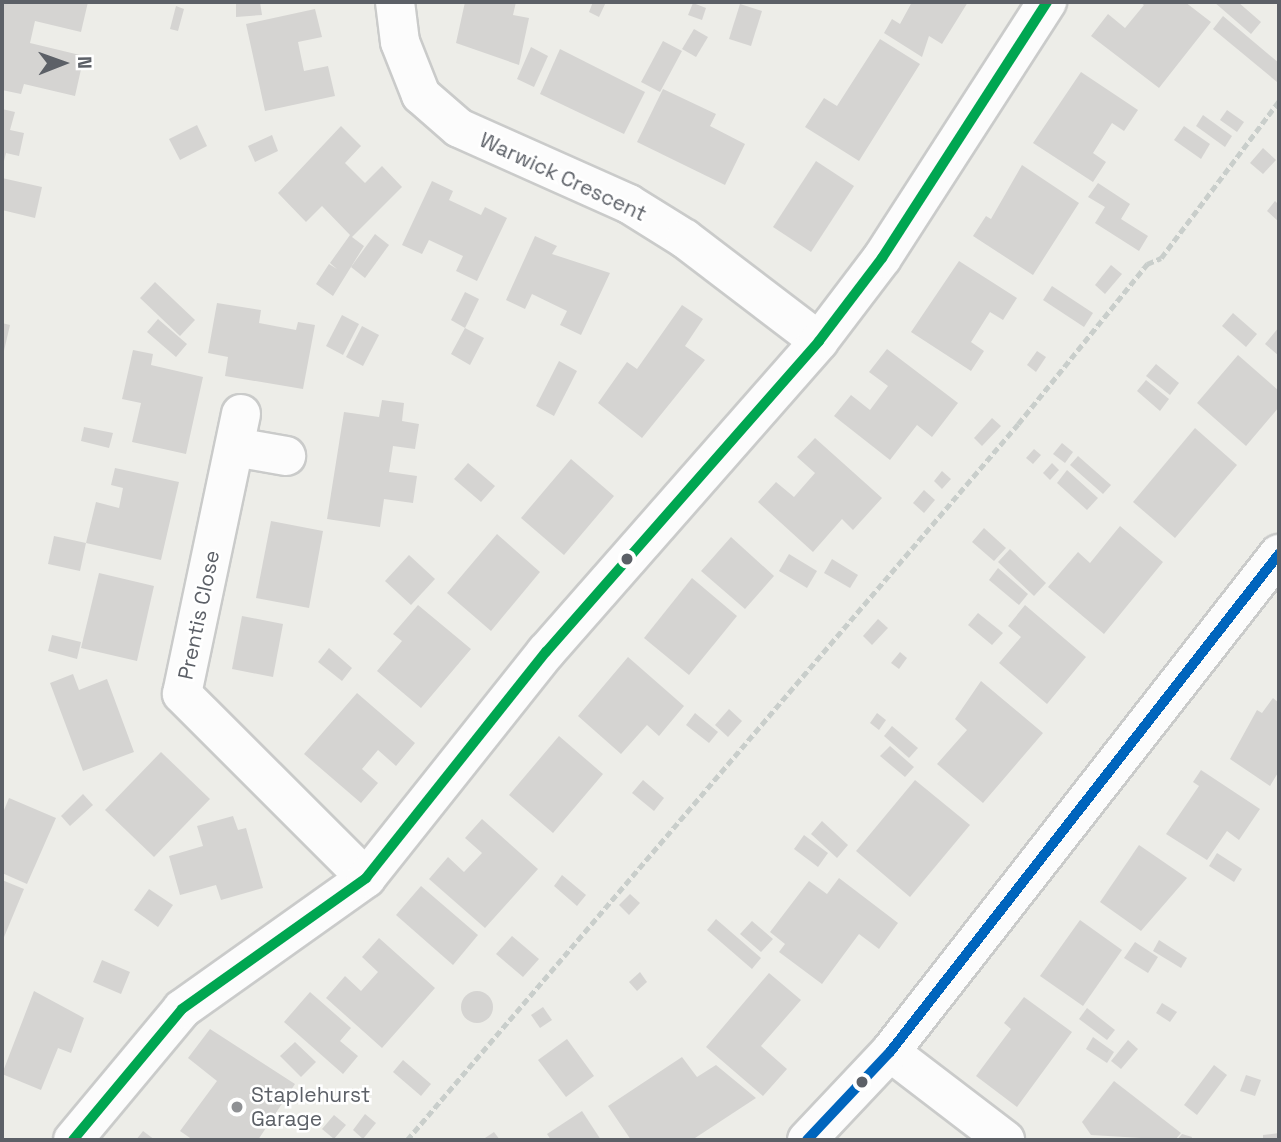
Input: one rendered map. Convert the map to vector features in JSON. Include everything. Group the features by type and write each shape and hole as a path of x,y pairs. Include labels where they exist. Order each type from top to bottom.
{"street":[{"name":"Warwick Crescent","path":"395,2 400,41 421,95 459,128 629,204 685,239 819,341"},
{"path":"73,1140 182,1009 366,878 546,652 819,341 882,258 1047,2"},
{"name":"Prentis Close","path":"286,456 238,431 182,694 366,878"},
{"path":"807,1140 890,1052 1279,554"},
{"path":"890,1052 1005,1140"}],"path":[{"path":"407,1140 1018,425 1147,264 1161,258 1279,101"}],"building":[{"path":"2,2 88,2 81,32 35,21 30,43 84,56 75,96 24,84 21,94 2,90"},
{"path":"236,2 260,2 262,15 236,17"},
{"path":"465,2 516,2 513,15 529,18 519,65 456,43"},
{"path":"593,2 606,2 599,17 589,12"},
{"path":"912,2 968,2 942,44 929,36 922,57 884,33 892,19 900,24"},
{"path":"1139,2 1185,2 1211,22 1159,88 1091,36 1108,14 1125,28 1144,5"},
{"path":"1214,2 1238,2 1261,22 1251,34"},
{"path":"693,3 706,8 702,20 688,15"},
{"path":"740,4 762,11 751,46 729,39"},
{"path":"176,6 184,9 178,31 170,29"},
{"path":"315,9 322,37 298,42 304,71 328,66 335,96 265,111 246,24"},
{"path":"1223,16 1279,63 1277,82 1213,29"},
{"path":"694,29 708,37 696,57 682,49"},
{"path":"880,39 920,64 859,161 805,127 824,98 837,106"},
{"path":"663,41 682,51 660,92 641,82"},
{"path":"531,47 548,56 534,87 517,79"},
{"path":"560,49 645,92 624,134 540,94"},
{"path":"1081,72 1138,110 1124,131 1112,123 1093,153 1106,162 1093,182 1033,143"},
{"path":"663,89 716,114 710,126 745,144 725,185 637,142"},
{"path":"2,109 15,112 10,130 24,133 19,156 6,153 3,165"},
{"path":"1227,110 1244,122 1237,132 1220,120"},
{"path":"1203,115 1232,136 1225,147 1196,126"},
{"path":"197,125 207,146 180,160 169,139"},
{"path":"341,126 361,146 345,163 365,183 382,166 402,187 352,237 364,246 333,296 316,284 329,264 337,269 330,263 350,235 322,206 306,222 278,193"},
{"path":"1184,126 1210,144 1201,159 1174,140"},
{"path":"272,135 278,151 255,162 248,146"},
{"path":"1263,148 1276,160 1263,174 1250,163"},
{"path":"816,161 854,186 811,252 773,227"},
{"path":"1022,165 1079,203 1033,275 973,236 986,216 991,219"},
{"path":"2,178 42,187 35,218 2,210"},
{"path":"432,181 453,191 449,200 481,215 485,207 507,218 477,281 456,271 463,256 429,240 422,254 402,245"},
{"path":"1098,183 1130,204 1121,219 1148,236 1139,251 1095,223 1105,207 1088,197"},
{"path":"1275,201 1279,205 1279,222 1267,211"},
{"path":"375,234 389,245 365,278 351,267"},
{"path":"535,236 557,246 552,254 610,273 581,335 560,325 567,311 532,294 525,309 506,300"},
{"path":"959,261 1017,298 1003,320 990,312 971,342 984,351 971,371 911,332"},
{"path":"1111,265 1122,274 1105,294 1095,285"},
{"path":"155,282 195,320 180,336 140,298"},
{"path":"1052,286 1093,313 1084,327 1043,300"},
{"path":"465,292 479,299 465,328 451,320"},
{"path":"217,303 261,310 259,323 296,330 298,322 315,325 303,389 225,376 228,357 208,353"},
{"path":"682,305 703,319 685,346 705,360 642,438 598,403 627,362 637,369"},
{"path":"1233,313 1257,334 1246,347 1222,326"},
{"path":"342,315 359,324 343,355 326,346"},
{"path":"158,319 187,344 176,357 147,332"},
{"path":"2,323 10,325 3,355 2,354"},
{"path":"362,326 379,335 363,366 346,357"},
{"path":"1279,327 1279,356 1265,344"},
{"path":"465,328 484,338 470,365 451,354"},
{"path":"887,349 958,403 932,437 917,425 890,460 834,416 851,395 870,410 888,386 869,372"},
{"path":"133,350 153,354 151,365 203,377 186,454 132,442 141,403 122,399"},
{"path":"1037,351 1046,357 1036,372 1027,365"},
{"path":"1238,355 1279,391 1279,407 1246,446 1197,403"},
{"path":"559,361 577,371 554,416 536,406"},
{"path":"1156,364 1179,383 1170,395 1146,376"},
{"path":"1146,380 1169,399 1160,411 1137,391"},
{"path":"382,400 404,403 402,421 419,424 415,449 393,446 389,472 417,476 413,503 384,499 380,527 327,519 344,412 379,417"},
{"path":"992,418 1001,426 982,446 974,438"},
{"path":"84,427 113,433 109,448 81,441"},
{"path":"1195,428 1237,465 1175,538 1133,502"},
{"path":"815,438 882,498 853,530 842,519 813,552 758,502 776,482 794,497 815,473 797,457"},
{"path":"1062,443 1073,452 1065,463 1053,454"},
{"path":"1034,449 1041,455 1033,464 1026,458"},
{"path":"1078,456 1111,485 1103,494 1070,465"},
{"path":"571,459 614,496 564,555 521,518"},
{"path":"468,463 495,486 481,502 454,479"},
{"path":"1052,463 1059,470 1050,480 1043,473"},
{"path":"115,468 179,482 161,560 86,543 96,502 119,508 123,488 111,485"},
{"path":"1067,470 1098,498 1087,510 1057,483"},
{"path":"942,471 951,479 942,489 934,481"},
{"path":"924,490 935,500 924,513 913,503"},
{"path":"271,521 323,531 309,608 256,598"},
{"path":"1120,526 1163,562 1104,634 1048,587 1078,552 1090,563"},
{"path":"984,528 1006,548 994,561 972,542"},
{"path":"497,534 540,572 491,631 447,593"},
{"path":"54,536 86,543 80,571 48,564"},
{"path":"731,537 774,576 745,609 701,571"},
{"path":"1010,549 1046,583 1034,596 998,562"},
{"path":"789,554 817,571 807,588 779,571"},
{"path":"409,555 435,579 411,605 385,581"},
{"path":"832,559 858,575 850,588 824,573"},
{"path":"998,568 1028,594 1019,605 989,580"},
{"path":"99,573 154,586 137,661 81,648"},
{"path":"692,578 737,616 689,675 644,638"},
{"path":"418,605 471,649 421,708 377,671 402,641 393,634"},
{"path":"1025,605 1086,657 1047,704 999,663 1021,637 1008,626"},
{"path":"978,613 1003,633 992,645 968,625"},
{"path":"242,616 283,624 273,677 232,669"},
{"path":"878,619 888,628 872,645 863,636"},
{"path":"52,635 81,642 77,659 48,651"},
{"path":"329,648 352,668 342,681 318,662"},
{"path":"900,652 907,658 899,669 891,663"},
{"path":"628,657 684,706 659,736 647,725 621,754 578,716"},
{"path":"73,674 79,690 107,679 134,752 83,771 50,683"},
{"path":"981,681 1043,733 983,803 937,764 967,730 955,719"},
{"path":"357,693 415,743 396,766 378,750 362,769 378,783 361,803 304,754"},
{"path":"1273,698 1279,703 1279,771 1270,786 1230,759 1257,710 1262,713"},
{"path":"729,709 742,721 728,737 715,725"},
{"path":"695,713 718,732 709,743 686,725"},
{"path":"877,713 886,720 879,730 870,723"},
{"path":"892,726 918,748 909,758 884,736"},
{"path":"559,736 603,774 553,833 509,795"},
{"path":"890,746 914,767 905,777 880,756"},
{"path":"161,752 210,799 154,857 105,810"},
{"path":"1201,770 1260,809 1239,840 1227,831 1207,860 1166,834 1199,786 1193,782"},
{"path":"643,780 664,798 654,811 632,793"},
{"path":"915,780 970,825 910,897 856,851"},
{"path":"83,794 93,805 70,826 61,816"},
{"path":"9,798 56,818 27,884 2,873 2,815"},
{"path":"233,816 238,830 246,828 263,888 221,900 216,885 180,895 169,856 203,846 197,826"},
{"path":"482,819 538,869 485,928 429,879 448,857 464,872 482,853 465,838"},
{"path":"822,821 848,845 837,858 811,834"},
{"path":"804,835 828,853 818,867 794,849"},
{"path":"1139,845 1187,878 1141,931 1100,902"},
{"path":"1217,853 1242,869 1234,882 1209,866"},
{"path":"562,875 586,895 577,906 554,886"},
{"path":"839,878 898,923 879,949 859,934 822,984 779,952 785,944 770,932 809,881 827,894"},
{"path":"2,880 24,889 2,942"},
{"path":"421,886 478,935 453,965 396,915"},
{"path":"149,889 173,905 158,927 134,910"},
{"path":"630,894 640,903 629,915 619,905"},
{"path":"716,919 761,958 752,969 707,930"},
{"path":"1080,920 1122,950 1083,1006 1040,976"},
{"path":"752,921 773,939 761,952 740,934"},
{"path":"512,936 539,959 523,977 496,954"},
{"path":"379,938 435,988 382,1048 326,998 345,976 361,991 378,972 362,957"},
{"path":"1159,940 1187,958 1181,968 1153,951"},
{"path":"1135,942 1158,957 1148,973 1124,958"},
{"path":"102,960 130,972 121,994 93,982"},
{"path":"640,972 647,982 637,991 629,982"},
{"path":"769,973 801,1000 761,1046 787,1069 763,1096 706,1047"},
{"path":"34,991 84,1018 71,1053 58,1048 41,1090 2,1074"},
{"path":"477,991 488,996 493,1007 488,1018 477,1023 466,1018 461,1007 466,996"},
{"path":"310,992 351,1028 340,1041 358,1056 343,1074 284,1022"},
{"path":"1024,997 1072,1032 1017,1107 976,1076 1011,1029 1004,1023"},
{"path":"1162,1003 1177,1012 1170,1022 1156,1013"},
{"path":"543,1007 552,1020 540,1028 531,1015"},
{"path":"1087,1008 1115,1030 1107,1040 1079,1019"},
{"name":"Staplehurst Garage","path":"210,1029 295,1084 258,1140 193,1140 180,1131 217,1081 188,1058"},
{"path":"1093,1037 1114,1052 1107,1063 1086,1049"},
{"path":"567,1039 594,1076 566,1097 538,1060"},
{"path":"1128,1040 1138,1049 1121,1069 1111,1061"},
{"path":"295,1042 316,1062 301,1077 280,1056"},
{"path":"682,1057 697,1077 716,1065 756,1098 692,1140 631,1140 608,1106"},
{"path":"403,1060 431,1084 421,1096 393,1072"},
{"path":"1214,1065 1227,1075 1197,1115 1184,1105"},
{"path":"1246,1075 1261,1080 1255,1096 1240,1091"},
{"path":"1114,1081 1181,1133 1175,1140 1091,1135 1082,1122"},
{"path":"582,1111 601,1140 551,1140 547,1134"},
{"path":"365,1114 376,1123 363,1139 353,1130"},
{"path":"334,1115 346,1125 334,1139 322,1129"},
{"path":"143,1131 155,1140 136,1140"},
{"path":"494,1132 500,1140 482,1140"},
{"path":"1279,1133 1279,1140 1263,1140 1263,1135"},
{"path":"1182,1134 1192,1137 1191,1140 1177,1140"}],"transit line":[{"path":"73,1140 182,1009 366,878 546,652 819,341 882,258 1047,2"},
{"path":"807,1140 890,1052 1279,554"}],"place":[{"name":"Staplehurst Garage","path":"237,1107"}]}
